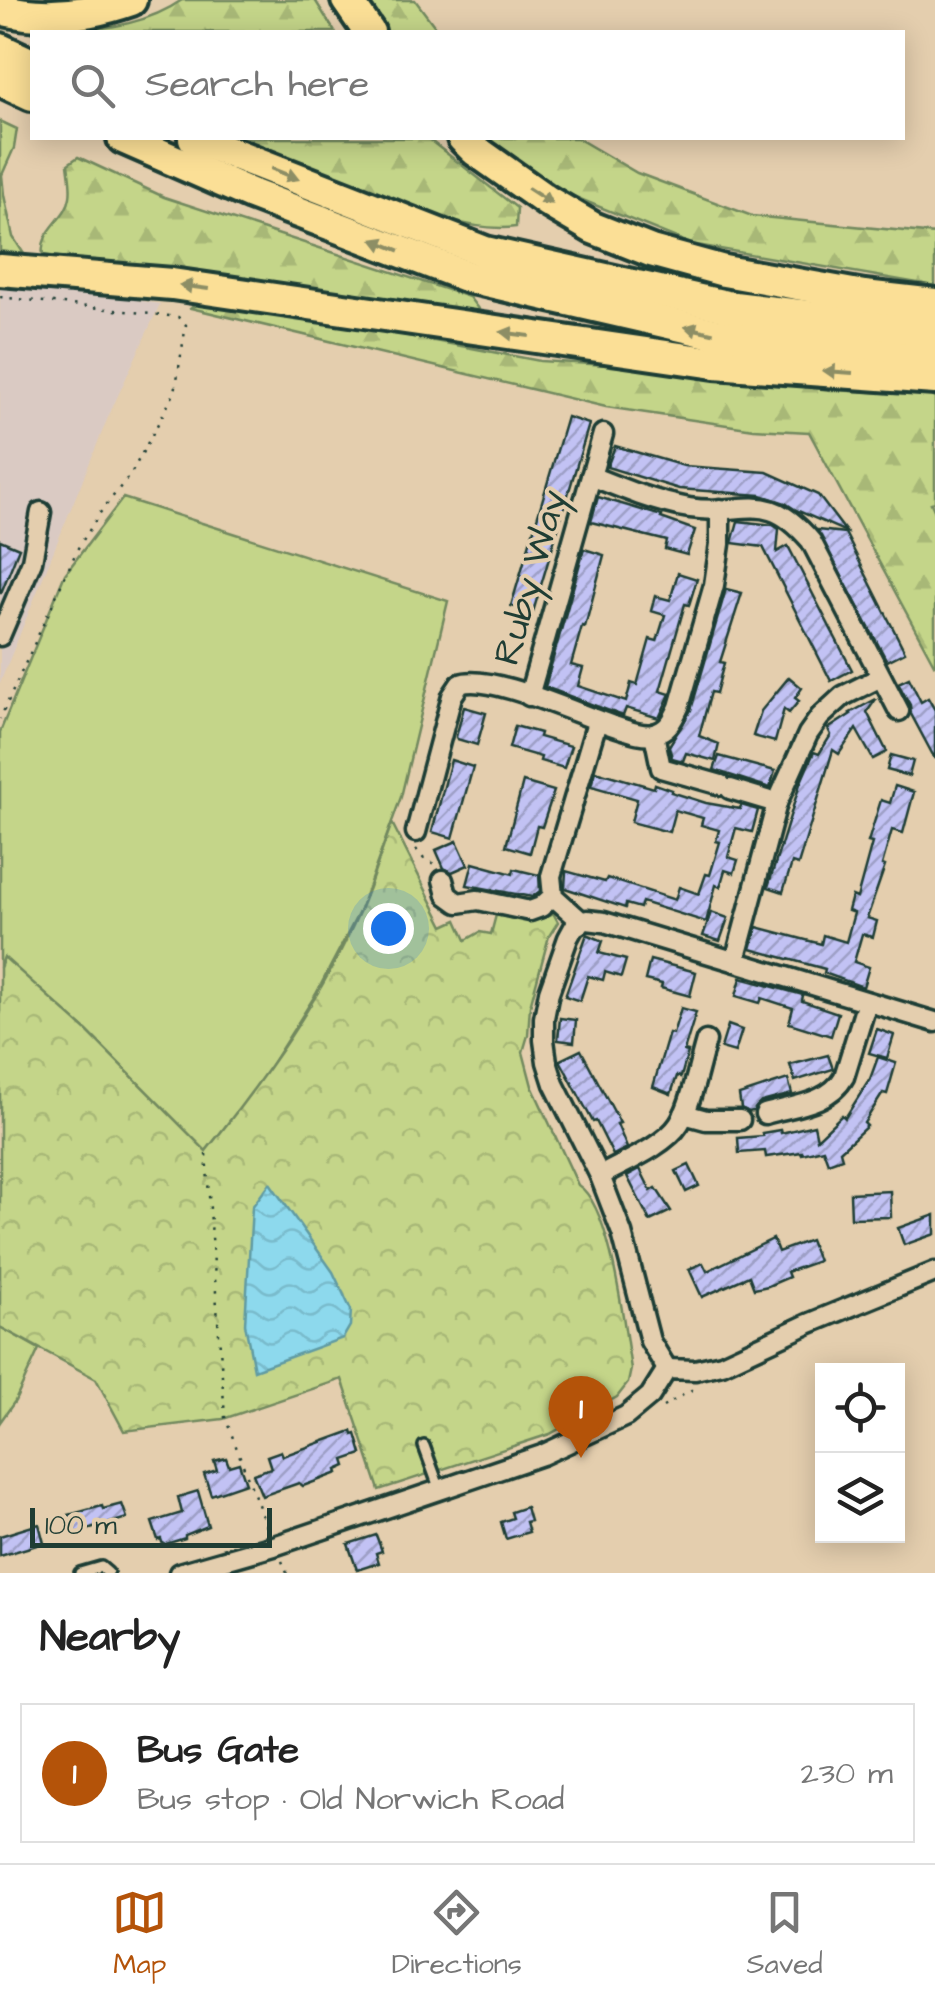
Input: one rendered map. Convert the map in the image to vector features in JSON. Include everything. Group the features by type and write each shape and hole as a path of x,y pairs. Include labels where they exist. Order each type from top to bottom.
{"highway":[{"path":"0,8 30,15 74,15 131,0"},
{"path":"346,0 368,30"},
{"path":"0,49 30,63"},
{"path":"0,80 30,94"},
{"path":"128,140 251,194 468,277 716,334 935,358"},
{"path":"199,140 485,252 726,306 935,331"},
{"path":"465,140 547,201 594,228 651,251 724,271 864,296 935,304"},
{"path":"0,270 172,284 714,363 935,379"}],"street":[{"name":"Ruby Way","path":"529,696 604,434"},
{"name":"Ruby Way","path":"592,476 642,496 690,508 751,506 774,510 793,520 811,541 899,711"},
{"path":"416,832 456,688 466,681 529,696 639,734 654,734 670,726 714,585 720,510"},
{"path":"0,636 32,561 41,512"},
{"path":"735,961 777,804 799,752 820,717 843,696 881,676"},
{"path":"582,922 553,896 551,885 553,866 597,722"},
{"path":"654,734 661,768 777,804"},
{"path":"443,880 447,895 458,903 478,900 530,911 553,896"},
{"path":"667,1369 650,1340 622,1233 600,1176 547,1062 544,1018 556,967 574,927 587,920 604,922 935,1022"},
{"path":"764,1114 804,1113 816,1100 839,1087 868,1002"},
{"path":"600,1176 676,1128 706,1041"},
{"path":"684,1114 706,1120 740,1120"},
{"path":"667,1369 695,1370 722,1364 935,1272"},
{"path":"179,1573 274,1546 542,1456 626,1416 650,1396 667,1369"}],"lane":[{"path":"424,1446 440,1491"},
{"path":"80,1573 102,1567 108,1573"}],"path":[{"path":"0,297 178,317 186,325 175,392 132,472 78,548 0,720"},
{"path":"416,832 414,845 418,853 439,868 443,880"},
{"path":"206,1154 225,1417 274,1546"},
{"path":"655,1412 706,1381 722,1364"}],"shaded area":[{"path":"0,277 160,304 109,415 0,683"}],"green space":[{"path":"182,0 315,0 334,30 86,30 143,19"},
{"path":"356,0 415,0 438,30 380,30"},
{"path":"0,121 17,129 14,148 2,175 13,237 24,254 0,251"},
{"path":"224,140 430,140 517,208 516,227 476,226 433,216"},
{"path":"484,140 580,140 637,173 752,216 935,234 935,286 691,244 538,182"},
{"path":"78,157 164,197 469,297 482,314 43,255 45,238 68,205 68,164"},
{"path":"204,297 540,361 831,390 935,395 935,502 931,503 935,512 935,666 809,432 754,429 606,407 191,308"},
{"path":"123,498 448,601 401,797 360,910 316,994 256,1089 205,1152 87,1031 4,958 0,968 0,732 65,574"},
{"path":"392,823 444,926 457,920 466,940 480,932 491,934 496,915 533,920 553,913 558,922 549,936 530,1006 523,1052 532,1086 578,1185 600,1217 615,1270 631,1369 628,1383 617,1397 550,1434 379,1490 342,1379 223,1419 124,1431 96,1379 0,1327 0,968 4,957 87,1031 206,1151 271,1065 328,974 360,910"},
{"path":"0,1327 39,1349 15,1401 0,1422"}],"water":[{"path":"270,1183 333,1272 351,1310 350,1326 343,1338 254,1370 245,1324 252,1207"}],"building":[{"path":"567,417 589,424 533,612 511,606"},
{"path":"615,446 684,466 767,472 818,495 846,532 761,495 679,489 607,467"},
{"path":"598,497 695,530 687,555 665,549 667,541 591,522"},
{"path":"738,521 779,529 777,552 788,546 852,670 831,681 763,547 732,543"},
{"path":"817,530 845,533 905,652 887,661"},
{"path":"0,540 19,548 1,593 0,593"},
{"path":"584,549 604,555 571,665 583,668 578,686 626,702 631,683 637,685 650,639 657,641 665,615 651,611 655,596 670,600 678,573 697,579 689,605 685,604 660,691 670,694 659,718 626,708 623,716 545,687"},
{"path":"726,589 742,593 720,662 724,663 716,693 711,692 699,736 719,744 715,761 686,753 683,761 672,758 669,746 691,710"},
{"path":"789,677 802,688 795,698 799,701 789,713 784,709 775,742 753,736 761,711"},
{"path":"909,678 921,702 928,698 935,710 935,759 898,683"},
{"path":"876,699 867,712 887,752 873,759 856,729 839,754 833,750 798,865 792,863 783,892 768,887 814,752 819,754 831,735 828,729"},
{"path":"464,707 486,713 477,745 456,737"},
{"path":"515,726 571,746 564,768 509,748"},
{"path":"891,755 913,761 909,776 887,770"},
{"path":"719,756 775,771 770,788 714,770"},
{"path":"451,760 473,767 453,838 432,832"},
{"path":"595,771 654,788 655,784 706,803 758,810 752,832 736,828 728,857 738,860 734,873 725,870 720,887 716,885 706,922 642,902 640,908 626,904 625,908 565,888 566,871 605,882 607,878 675,900 679,887 699,894 706,874 710,875 720,842 716,841 719,830 701,825 703,818 675,810 669,832 631,822 637,799 591,786"},
{"path":"523,782 554,791 542,827 537,826 530,853 506,846"},
{"path":"895,786 914,792 903,833 892,830 882,865 885,866 867,918 877,921 873,937 862,934 854,962 869,967 863,987 824,973 825,969 751,949 757,927 821,944 823,935 846,942 854,913 848,911 852,896 857,898 881,800 890,803"},
{"path":"457,841 468,865 452,872 444,868 436,850"},
{"path":"473,863 513,874 514,869 539,875 540,891 532,897 467,885"},
{"path":"711,912 728,918 720,941 703,936"},
{"path":"587,934 603,941 599,953 626,960 621,977 605,972 603,980 588,976 580,1001 565,996"},
{"path":"650,960 696,972 690,996 645,980"},
{"path":"741,978 803,995 802,1001 838,1013 831,1036 789,1023 793,1008 762,998 760,1003 736,996"},
{"path":"681,1008 696,1012 681,1077 677,1076 671,1094 653,1087"},
{"path":"560,1018 576,1020 574,1042 558,1040"},
{"path":"728,1025 742,1030 735,1052 721,1048"},
{"path":"877,1029 894,1035 887,1058 869,1053"},
{"path":"581,1050 620,1123 617,1124 627,1148 613,1155 560,1060"},
{"path":"828,1055 833,1069 795,1081 790,1065"},
{"path":"878,1057 896,1063 887,1094 883,1093 864,1123 867,1126 840,1151 842,1158 828,1163 823,1149 766,1157 765,1151 739,1153 738,1138 763,1136 762,1133 814,1125 817,1139 842,1115 845,1118 870,1079"},
{"path":"788,1079 792,1094 761,1102 753,1111 741,1108 739,1095"},
{"path":"689,1165 699,1186 686,1192 676,1171"},
{"path":"640,1169 651,1191 656,1188 671,1211 650,1221 627,1176"},
{"path":"890,1191 891,1217 851,1218 850,1193"},
{"path":"935,1215 935,1234 904,1245 898,1228"},
{"path":"773,1239 778,1252 810,1240 818,1261 787,1272 789,1277 768,1286 754,1289 749,1276 702,1297 689,1269 703,1263 707,1271"},
{"path":"352,1431 362,1454 344,1460 346,1466 338,1473 262,1496 253,1474 271,1468 267,1456 281,1451 283,1456"},
{"path":"226,1458 229,1466 239,1463 246,1483 211,1495 204,1474 217,1470 214,1461"},
{"path":"198,1491 208,1526 163,1545 152,1522 182,1513 178,1497"},
{"path":"122,1504 127,1518 74,1534 69,1515"},
{"path":"526,1507 529,1532 506,1539 501,1522 513,1518 511,1512"},
{"path":"39,1524 44,1543 0,1556 0,1536"},
{"path":"376,1535 382,1551 376,1553 379,1563 357,1570 348,1544"}],"place":[{"name":"Bus Gate","path":"581,1458"}]}
